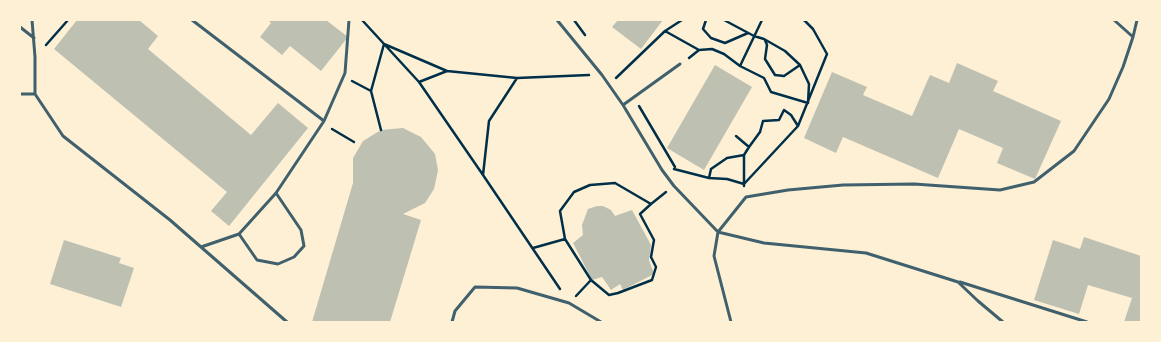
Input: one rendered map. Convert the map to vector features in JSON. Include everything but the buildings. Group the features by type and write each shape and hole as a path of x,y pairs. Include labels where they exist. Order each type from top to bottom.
{"lane":[{"path":"32,20 35,57 35,94 63,136 170,220 287,322"},
{"path":"192,20 324,121"},
{"path":"202,248 239,234 276,193 324,121 345,73 349,20"},
{"path":"557,20 602,75 623,105 662,170 674,186 718,232 764,243 866,253 1087,322"},
{"path":"1114,20 1133,38"},
{"path":"731,322 714,256 718,232 746,197 788,190 843,185 914,184 1000,190 1034,182 1074,151 1109,99 1123,67 1133,38 1137,20"},
{"path":"20,27 34,38"},
{"path":"623,105 680,64"},
{"path":"20,94 35,94"},
{"path":"239,234 257,260 278,264 294,257 304,246 301,230 276,193"},
{"path":"958,282 1003,322"},
{"path":"452,322 455,311 475,287 517,288 569,303 601,322"}],"path":[{"path":"35,57 68,20"},
{"path":"362,20 419,82 534,248 569,303 591,280"},
{"path":"609,85 665,31 682,20"},
{"path":"706,20 703,29 711,38 725,43 749,33"},
{"path":"724,20 785,51 800,65 809,84 808,103"},
{"path":"740,66 762,20"},
{"path":"744,184 798,126 827,54 813,29 804,20"},
{"path":"665,31 699,50"},
{"path":"764,40 767,45 765,59 775,75 784,76 800,65"},
{"path":"384,44 447,71 517,78 602,75"},
{"path":"381,130 371,92 384,44"},
{"path":"680,64 699,50 712,49 724,54 740,66 764,78 771,92 808,103"},
{"path":"419,82 447,71"},
{"path":"483,175 489,121 517,78"},
{"path":"364,86 371,92"},
{"path":"746,197 744,184 744,155 760,132 763,121 779,120 784,110 791,115 798,126"},
{"path":"330,128 354,142"},
{"path":"736,136 749,147"},
{"path":"709,178 711,169 727,158 744,155"},
{"path":"662,170 677,169 709,178 727,179 744,184"},
{"path":"651,204 615,184 590,185 574,192 560,211 565,239 591,280 609,295 652,280 656,267 651,257 654,240 640,214 674,186"},
{"path":"534,248 565,239"}]}
